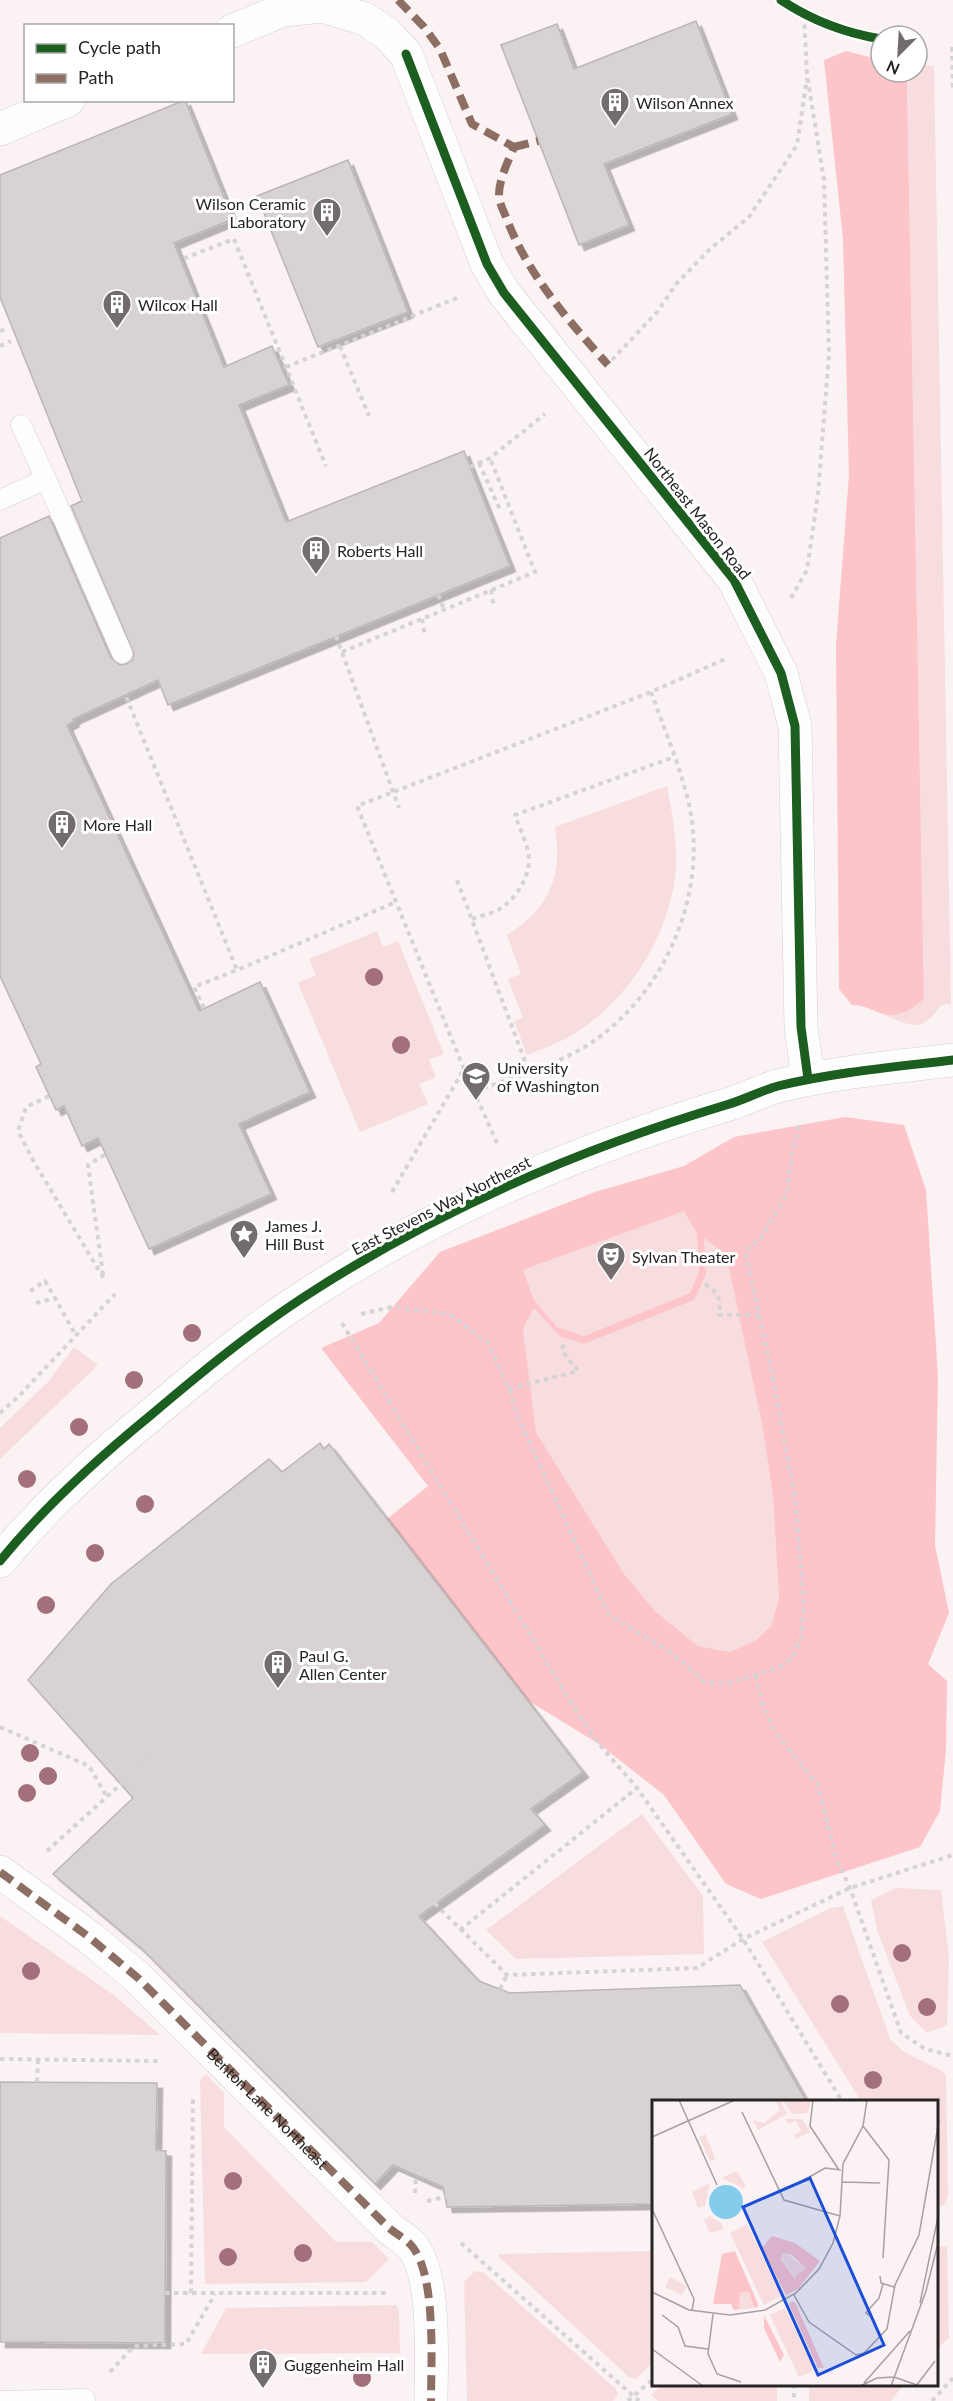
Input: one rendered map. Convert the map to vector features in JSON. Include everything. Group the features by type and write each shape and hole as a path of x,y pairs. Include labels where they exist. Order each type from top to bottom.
{"street":[{"name":"Northeast Mason Road","path":"234,31 284,10 322,6 365,19 387,34 406,54 487,264 504,293 734,580 781,673 795,726 801,1027 808,1079"},
{"path":"0,129 63,102"},
{"name":"East Stevens Way Northeast","path":"0,1561 62,1495 120,1440 182,1388 273,1318 327,1282 424,1227 550,1167 672,1121 730,1104 774,1087 808,1079 953,1060"},
{"name":"Benton Lane Northeast","path":"0,1872 38,1898 130,1971 198,2052 388,2227 412,2245 422,2266 429,2293 431,2401"}],"lane":[{"path":"21,425 122,653"},
{"path":"0,500 46,479"},
{"path":"0,2401 85,2399"}],"path":[{"path":"800,12 814,19"},
{"path":"789,600 807,570 818,494 830,354 824,180 807,75 800,12"},
{"path":"952,36 949,47 953,92"},
{"path":"608,365 658,311 676,284 710,249 749,217 797,145 807,75"},
{"path":"167,265 234,238 326,466"},
{"path":"286,368 465,295"},
{"path":"0,331 6,329"},
{"path":"0,346 11,341"},
{"path":"340,346 369,416"},
{"path":"470,467 490,458 552,408"},
{"path":"342,652 535,572 490,458"},
{"path":"479,463 501,512"},
{"path":"491,590 494,607"},
{"path":"438,595 444,609"},
{"path":"422,619 425,636"},
{"path":"336,636 399,808"},
{"path":"122,653 118,678 237,970"},
{"path":"498,1143 464,1069 357,806 651,692 728,657"},
{"path":"475,1091 573,1053 613,1025 647,989 672,947 688,902 694,853 689,804 651,692"},
{"path":"472,920 498,909 512,899 522,885 528,870 529,853 515,815 674,757"},
{"path":"457,880 528,1072"},
{"path":"204,1008 194,987 396,902"},
{"path":"392,1194 464,1069"},
{"path":"49,1096 26,1107 18,1131 104,1279 88,1165 106,1154"},
{"path":"802,1120 792,1152 787,1194 761,1238 745,1251 795,1498 804,1604 801,1637 792,1658 780,1667 725,1684 705,1682 671,1653 608,1614 518,1417 509,1389 488,1343 449,1314 392,1308 340,1319 575,1709 599,1744 638,1788 743,1940 841,2100"},
{"path":"30,1291 45,1281 76,1336"},
{"path":"705,1284 717,1292 721,1302 719,1315 759,1315"},
{"path":"0,1413 18,1397 115,1294"},
{"path":"36,1303 55,1298"},
{"path":"509,1389 578,1371 562,1351 564,1340"},
{"path":"756,1675 764,1707 775,1732 818,1785 836,1858 850,1888 901,2032 925,2049 953,2056"},
{"path":"0,1727 89,1766 107,1797"},
{"path":"38,1846 47,1851 153,1755"},
{"path":"460,1930 638,1788"},
{"path":"409,1878 507,1975 697,1968 743,1940 850,1888 953,1855"},
{"path":"501,1989 507,1975"},
{"path":"0,2059 198,2052 191,2293"},
{"path":"37,2082 38,2059"},
{"path":"445,2198 652,2193"},
{"path":"460,2242 639,2401"},
{"path":"165,2293 429,2293"},
{"path":"85,2399 134,2346 186,2344 216,2293"},
{"path":"932,2401 953,2378"},
{"path":"628,2401 652,2380"}],"shaded area":[{"path":"846,51 869,57 869,84 907,84 924,998 910,1010 892,1015 852,1005 839,989 836,645 849,475 843,239 824,60"},
{"path":"929,66 934,66 951,1004 942,1005 924,1023 913,1025 881,1013 896,1014 924,998 907,84 929,84"},
{"path":"667,786 675,836 676,868 672,894 655,944 625,989 607,1008 587,1025 565,1039 527,1055 514,1021 523,1018 508,979 521,974 507,935 534,914 550,889 557,861 555,827"},
{"path":"377,931 383,947 398,941 444,1054 429,1060 436,1077 419,1084 428,1104 360,1132 298,983 316,975 309,959"},
{"path":"845,1117 904,1125 926,1190 938,1377 935,1545 949,1613 928,1664 947,1681 946,1750 940,1811 920,1847 761,1899 726,1884 664,1795 599,1744 527,1700 387,1519 428,1486 321,1348 379,1323 440,1252 595,1192 684,1166 734,1137","holes":["684,1211 697,1234 699,1271 690,1293 584,1336 557,1327 534,1300 523,1270","704,1238 726,1255 763,1429 773,1497 779,1598 771,1626 755,1641 730,1652 698,1646 655,1611 624,1574 536,1432 523,1329 534,1308 560,1337 584,1344 694,1300 706,1275"]},
{"name":"Sylvan Theater","path":"684,1210 697,1234 699,1271 690,1293 584,1336 557,1327 534,1300 523,1270"},
{"path":"703,1237 726,1255 763,1429 773,1497 779,1598 771,1626 755,1641 730,1652 698,1646 655,1611 624,1574 536,1432 523,1329 534,1308 560,1337 584,1344 694,1300 706,1275"},
{"path":"74,1347 98,1365 0,1459 0,1428 48,1382"},
{"path":"642,1814 703,1896 704,1954 516,1959 486,1930"},
{"path":"896,1888 941,1890 949,1958 947,2025 927,2033 910,2016 877,1930 871,1900"},
{"path":"843,1906 890,2039 904,2052 946,2075 948,2195 945,2204 938,2208 938,2100 860,2100 762,1942 831,1908"},
{"path":"0,1916 115,1996 160,2035 0,2033"},
{"path":"206,2074 224,2093 224,2127 336,2242 372,2242 389,2259 366,2282 205,2284 200,2080"},
{"path":"947,2246 949,2338 938,2347 938,2247"},
{"path":"652,2251 652,2364 635,2379 629,2377 498,2256 499,2254"},
{"path":"475,2271 483,2272 616,2389 618,2395 613,2401 467,2401 464,2282"},
{"path":"396,2305 399,2309 400,2353 201,2354 226,2308"},
{"path":"660,2386 777,2386 777,2401 658,2401 651,2395"},
{"path":"809,2386 902,2386 891,2401 809,2401"}],"building":[{"name":"Wilson Annex","path":"696,21 732,114 604,164 629,225 579,245 501,45 557,24 574,69"},
{"path":"180,102 186,102 233,219 174,243 224,367 272,346 289,385 239,405 286,522 464,451 510,566 168,705 158,680 73,719 74,721 67,725 199,1011 260,982 310,1092 239,1124 271,1194 149,1249 98,1138 82,1146 64,1106 56,1110 36,1067 41,1064 0,976 0,538 49,516 111,658 120,665 126,664 132,660 134,654 71,506 82,501 0,297 0,175"},
{"name":"Wilson Ceramic Laboratory","path":"348,160 408,312 318,347 257,196"},
{"path":"320,1443 324,1449 329,1444 583,1772 531,1809 545,1825 419,1916 479,1981 510,1993 740,1985 805,2100 652,2100 652,2204 447,2207 443,2187 393,2165 375,2184 142,1949 53,1874 133,1798 28,1680 111,1584 269,1459 282,1472"},
{"path":"0,2082 157,2083 156,2150 166,2151 165,2343 0,2342"}],"marked path":[{"path":"398,0 424,27 440,49 472,124 514,147 499,189 501,206 525,258 537,277 578,331 608,365"},
{"path":"514,147 538,141"},
{"path":"0,1872 89,1937 138,1978 388,2227 410,2244 419,2257 429,2296 431,2401"}],"cycle path":[{"path":"781,0 829,25 869,36"},
{"path":"406,54 487,264 504,293 734,580 781,673 795,726 801,1027 808,1079"},
{"path":"0,1561 53,1503 91,1466 212,1365 296,1302 415,1231 516,1182 568,1160 771,1088 843,1073 953,1060"}],"place":[{"name":"Wilson Annex","path":"615,128"},
{"name":"Wilson Ceramic Laboratory","path":"327,238"},
{"name":"Wilcox Hall","path":"117,330"},
{"name":"Roberts Hall","path":"316,576"},
{"name":"More Hall","path":"62,850"},
{"name":"University of Washington","path":"476,1102"},
{"name":"James J. Hill Bust","path":"244,1260"},
{"name":"Sylvan Theater","path":"611,1282"},
{"name":"Paul G. Allen Center","path":"278,1690"},
{"name":"Guggenheim Hall","path":"263,2390"}]}
